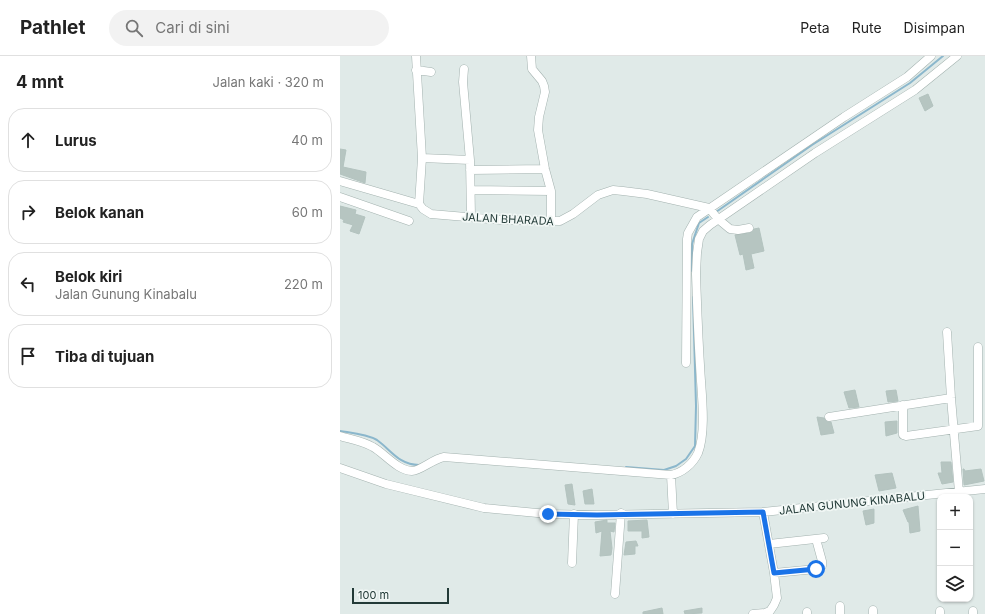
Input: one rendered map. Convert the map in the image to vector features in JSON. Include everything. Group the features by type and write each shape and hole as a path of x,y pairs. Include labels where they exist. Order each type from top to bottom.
{"street":[{"path":"416,56 422,158 419,204"},
{"path":"531,56 532,69 542,81 545,92 538,130 545,169 551,191 551,221"},
{"path":"340,436 373,447 401,468 411,471 415,471 432,461 444,458 671,475 681,472 697,455 701,443 703,416 698,329 697,253 701,234 714,214 844,117 907,77 931,56"},
{"path":"686,363 687,239 688,233 698,217 714,214 815,153 915,90 957,56"},
{"path":"464,69 463,82 470,160 471,217"},
{"path":"416,70 431,72"},
{"path":"422,158 470,160"},
{"path":"470,170 545,169"},
{"name":"JALAN BHARADA","path":"340,181 419,204 423,210 431,214 501,220 560,221 568,218 598,195 613,190 646,194 714,214"},
{"path":"471,190 551,191"},
{"path":"340,197 409,222"},
{"path":"714,214 725,226 734,230 748,228"},
{"path":"947,332 959,492"},
{"path":"903,405 904,436 975,428 978,426 978,347"},
{"path":"829,417 951,398"},
{"name":"JALAN GUNUNG KINABALU","path":"340,468 386,484 484,508 548,514 763,512 985,489"},
{"path":"671,475 674,514"},
{"path":"753,614 768,612 774,605 777,598 763,512"},
{"path":"615,594 621,513"},
{"path":"572,563 574,514"},
{"path":"769,544 820,538 822,566 816,569 774,573"}],"building":[{"path":"928,94 933,106 925,111 919,98"},
{"path":"340,149 346,150 343,167 366,172 365,183 340,174"},
{"path":"340,206 356,210 355,214 365,217 359,234 350,231 353,225 343,222 344,220 340,218"},
{"path":"759,228 764,251 751,254 754,268 746,270 743,254 740,255 735,235 750,233 754,229"},
{"path":"855,390 859,407 849,408 844,392"},
{"path":"896,390 898,401 888,402 886,391"},
{"path":"817,417 824,418 827,422 831,422 834,433 821,435"},
{"path":"897,421 897,433 886,436 885,422"},
{"path":"941,462 951,462 953,482 942,484 938,473 942,473"},
{"path":"963,469 965,471 981,469 984,481 964,485"},
{"path":"892,473 896,488 879,491 875,475"},
{"path":"572,484 575,505 568,504 565,485"},
{"path":"592,489 594,504 585,504 583,491"},
{"path":"918,506 920,531 910,533 909,522 903,510"},
{"path":"874,509 874,523 866,525 863,511"},
{"path":"607,520 607,523 615,523 614,532 610,531 612,548 611,555 600,556 602,531 596,533 595,522"},
{"path":"647,520 649,537 642,538 642,531 628,531 628,521"},
{"path":"636,541 638,546 635,546 635,554 624,555 626,542"},
{"path":"662,608 663,614 643,614 643,612"},
{"path":"702,608 702,613 685,614 684,611"}],"waterway":[{"path":"716,212 812,145 910,83 943,56"},
{"path":"692,271 692,244 699,223 708,217"},
{"path":"626,467 664,470 676,466 686,459 695,446 696,406 693,297"},
{"path":"340,431 373,438 401,460 419,465"}],"route":[{"path":"548,514 597,515 621,513 674,514 741,511 763,512 774,573 816,569"}]}
